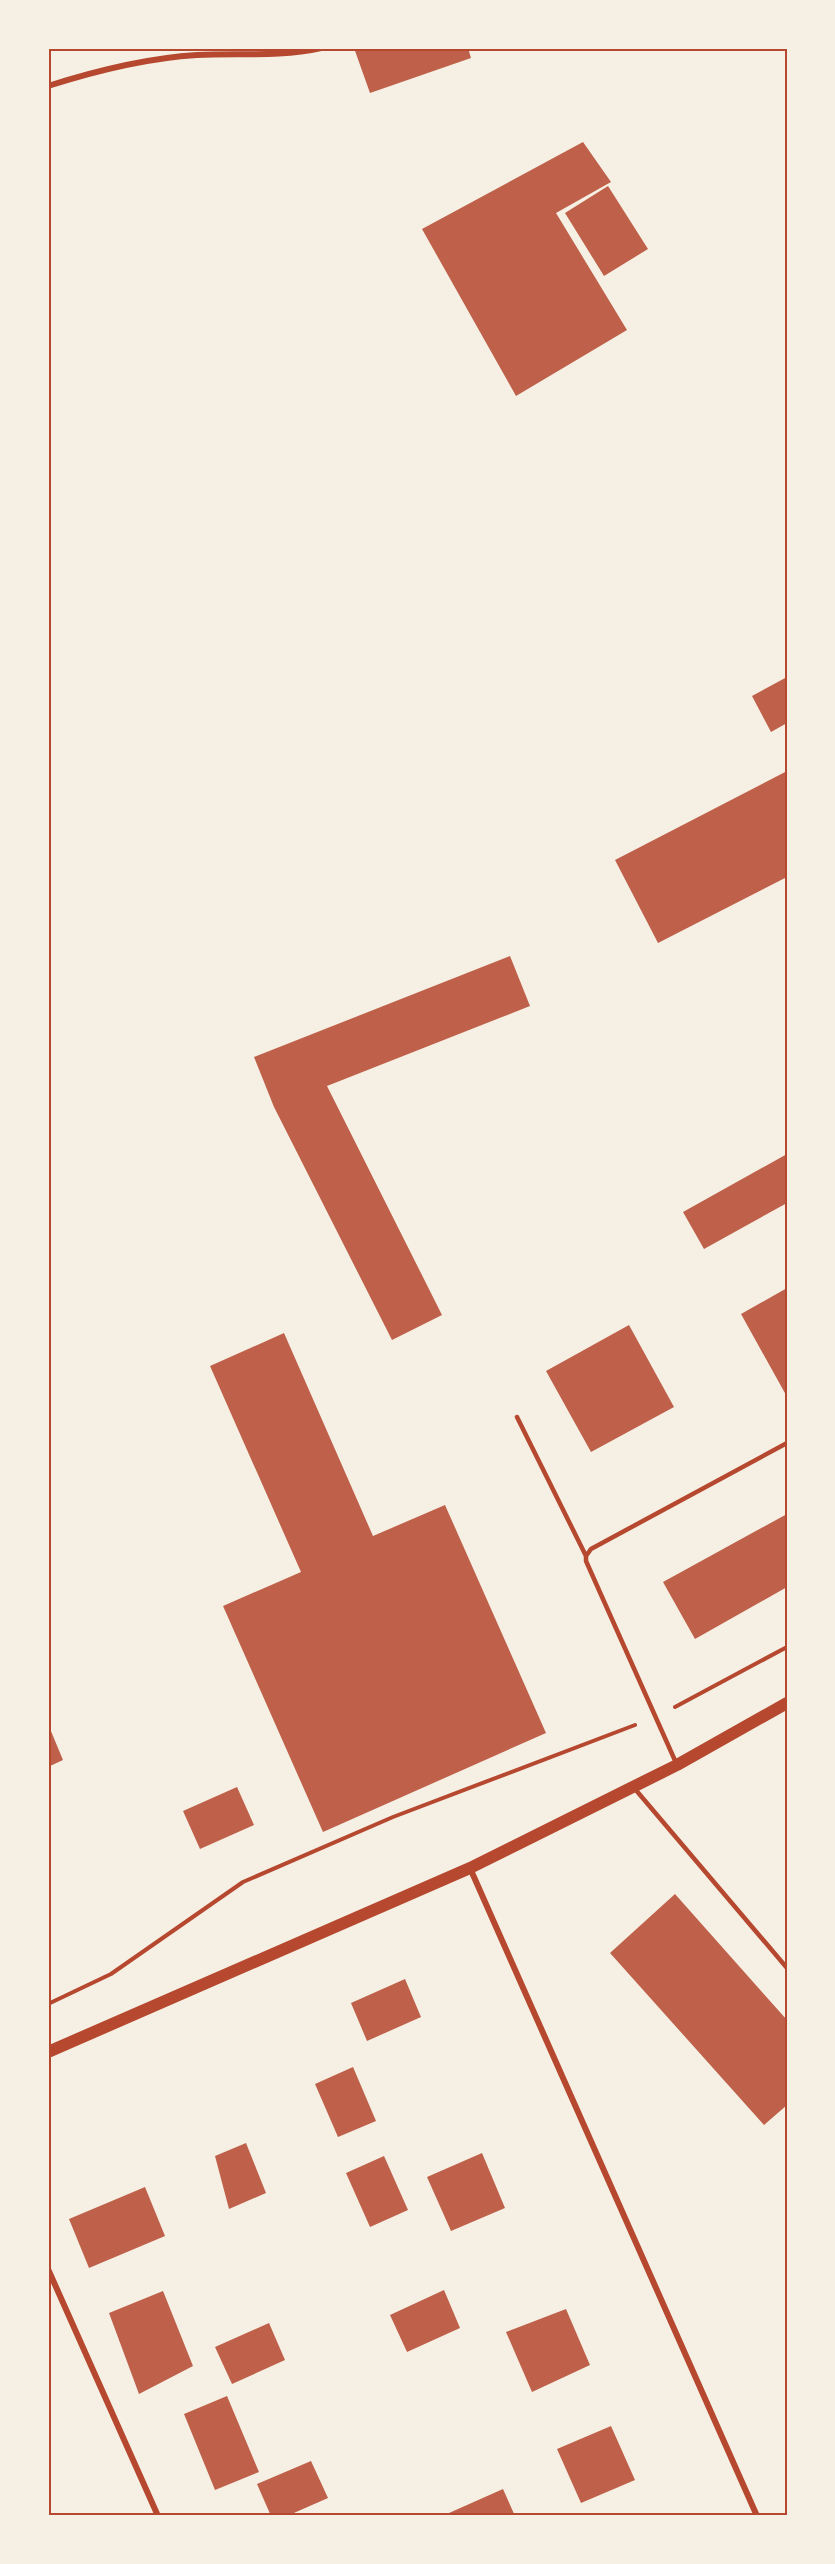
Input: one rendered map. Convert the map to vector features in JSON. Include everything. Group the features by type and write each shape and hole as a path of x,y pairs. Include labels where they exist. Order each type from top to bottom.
{"main road":[{"path":"48,2052 470,1868 676,1765 787,1703"}],"street":[{"path":"48,86 182,56 274,55 321,48"},
{"path":"470,1868 757,2516"},
{"path":"48,2269 158,2516"}],"lane":[{"path":"517,1417 586,1556 586,1561 676,1765"},
{"path":"586,1556 591,1550 787,1443"},
{"path":"633,1787 787,1968"}],"path":[{"path":"48,2004 111,1974 243,1882 393,1817 654,1718 787,1647"}],"building":[{"path":"354,48 468,48 471,58 370,93"},
{"path":"583,142 611,182 556,213 627,330 516,396 422,229"},
{"path":"608,186 648,249 604,276 565,213"},
{"path":"787,677 787,723 771,732 752,696"},
{"path":"787,771 787,877 658,943 615,860"},
{"path":"510,956 530,1006 327,1086 442,1315 392,1340 274,1107 254,1057"},
{"path":"787,1154 787,1203 704,1249 683,1212"},
{"path":"787,1288 787,1394 786,1395 741,1314"},
{"path":"629,1325 674,1407 591,1452 546,1371"},
{"path":"284,1333 373,1536 445,1505 546,1733 323,1832 223,1606 301,1572 210,1366"},
{"path":"787,1514 787,1587 695,1639 663,1582"},
{"path":"48,1724 63,1760 48,1767"},
{"path":"237,1787 254,1825 200,1849 183,1811"},
{"path":"675,1894 787,2020 787,2105 764,2125 610,1953"},
{"path":"405,1979 421,2017 367,2041 351,2003"},
{"path":"353,2067 376,2121 338,2137 315,2084"},
{"path":"246,2143 266,2193 229,2209 215,2156"},
{"path":"482,2153 505,2208 451,2231 427,2177"},
{"path":"384,2156 408,2210 370,2227 346,2173"},
{"path":"145,2187 165,2236 89,2268 69,2219"},
{"path":"444,2290 460,2328 407,2352 390,2315"},
{"path":"163,2291 193,2366 139,2394 109,2313"},
{"path":"566,2309 590,2365 532,2392 506,2332"},
{"path":"269,2323 285,2360 232,2384 215,2347"},
{"path":"227,2396 259,2472 215,2490 184,2414"},
{"path":"611,2426 635,2480 581,2503 557,2449"},
{"path":"311,2461 328,2498 287,2516 271,2516 257,2484"},
{"path":"503,2489 515,2516 451,2516 449,2513"}]}
